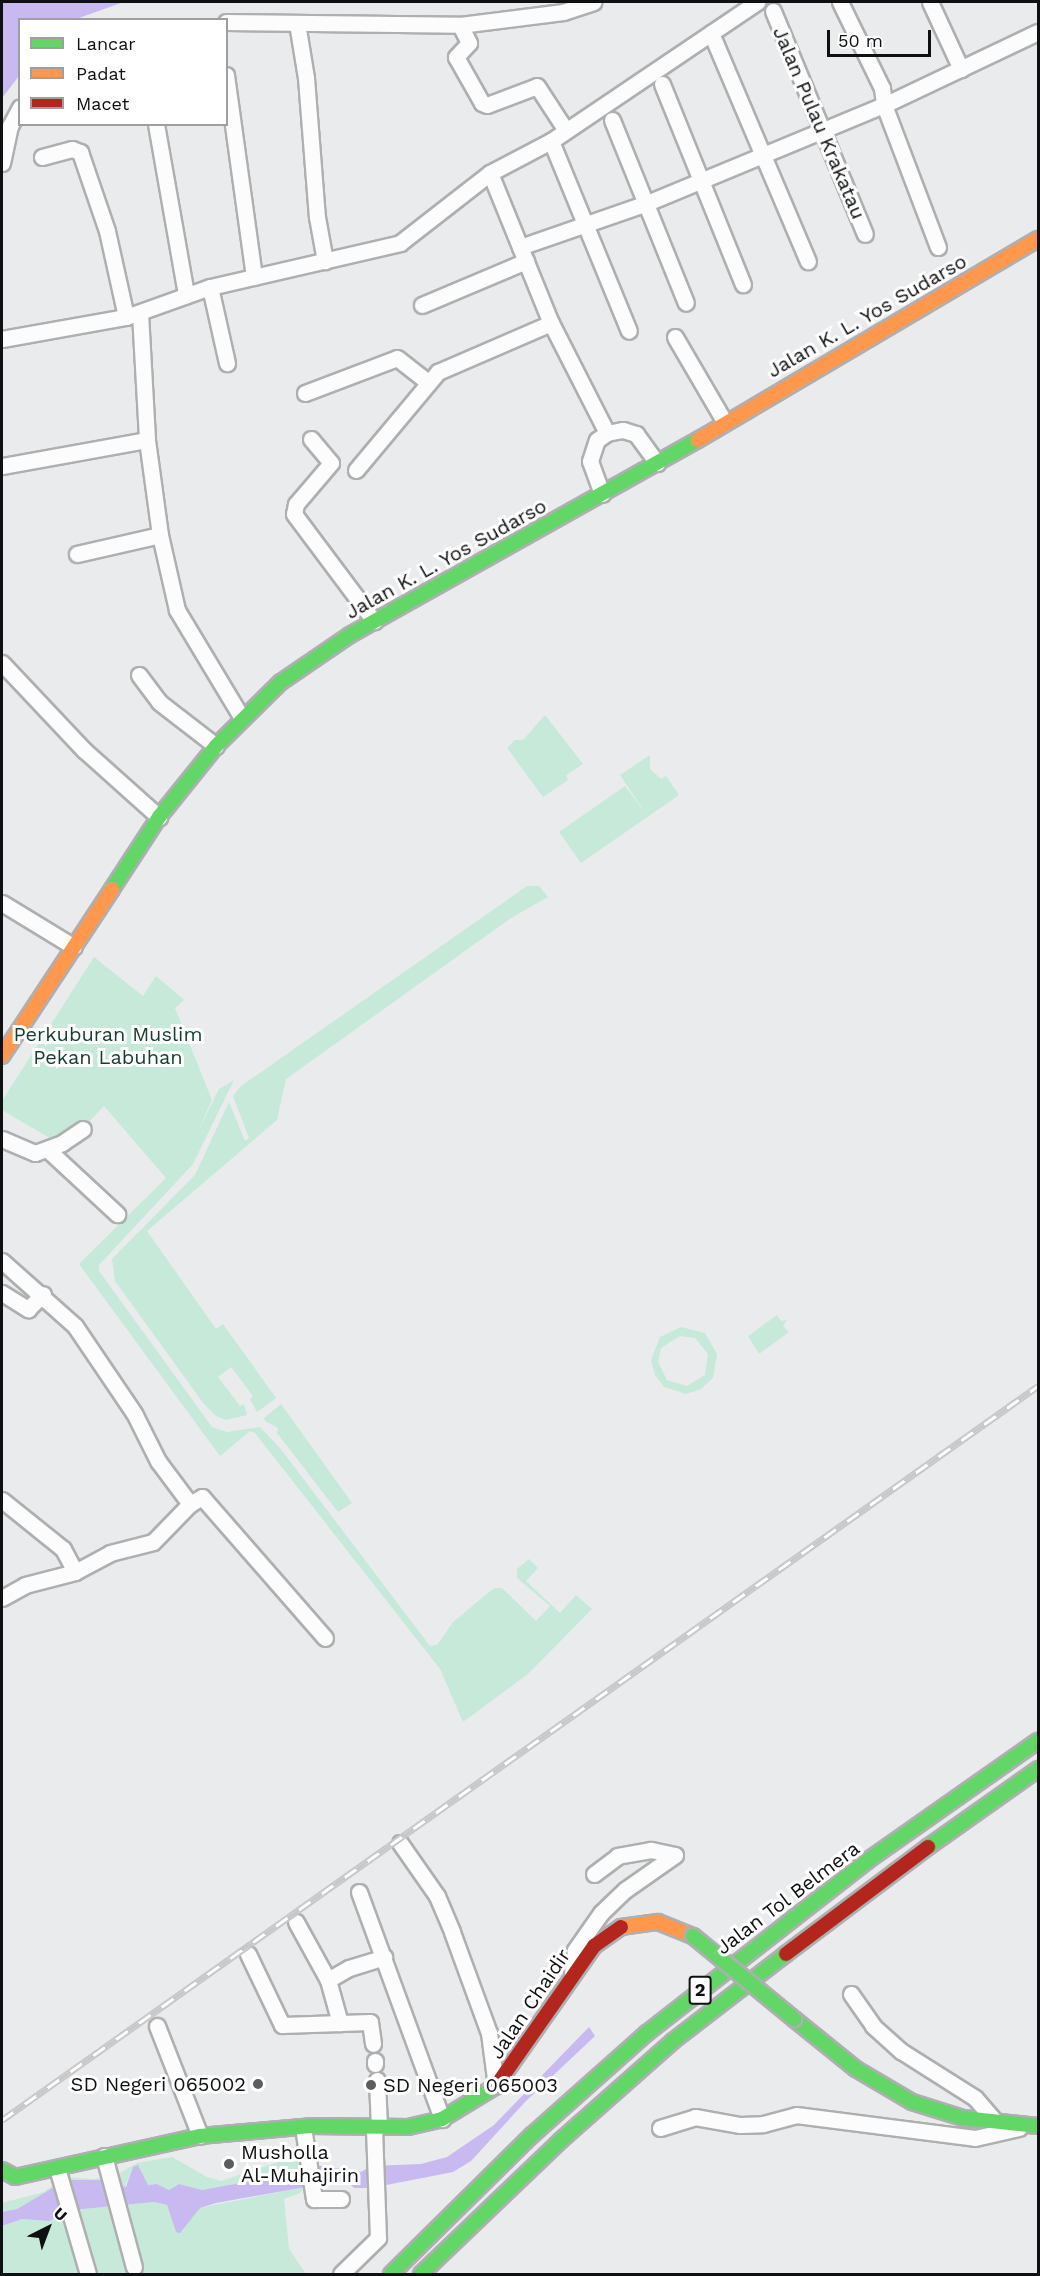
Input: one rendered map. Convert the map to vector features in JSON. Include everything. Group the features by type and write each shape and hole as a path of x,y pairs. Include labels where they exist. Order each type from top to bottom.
{"main road":[{"name":"Jalan K. L. Yos Sudarso","path":"2,1056 159,817 216,746 242,718 305,664 374,621 657,463 724,421 1038,239"},
{"name":"Jalan Tol Belmera","path":"391,2274 532,2135 647,2033 867,1862 1038,1741"},
{"name":"2","path":"421,2274 560,2141 673,2041 875,1884 1038,1769"},
{"name":"Jalan Chaidir","path":"6,2176 58,2172 104,2156 200,2136 303,2127 408,2127 442,2119 496,2086 594,1946 620,1928 658,1922 676,1926 693,1936 855,2069 912,2102 963,2118 1032,2126"}],"street":[{"path":"228,22 460,25 563,12 593,2"},
{"path":"2,339 133,315 210,287 400,243 490,173 551,141 565,129 757,2"},
{"path":"840,2 882,88 884,105 938,247"},
{"path":"930,2 961,69"},
{"name":"Jalan Pulau Krakatau","path":"772,11 865,234"},
{"path":"297,23 306,78 325,261"},
{"path":"460,25 469,43 456,57 482,103 487,105 537,86 565,129"},
{"path":"422,305 583,224 647,203 762,153 884,105 1038,32"},
{"path":"711,33 808,261"},
{"path":"662,84 743,284"},
{"path":"228,89 254,277"},
{"path":"2,163 10,126 18,111"},
{"path":"612,120 686,303"},
{"path":"156,126 186,296"},
{"path":"551,141 583,224 629,331"},
{"path":"42,157 72,149 80,152 133,315 160,535 184,627 242,718"},
{"path":"490,173 551,323 607,433"},
{"path":"210,287 227,363"},
{"path":"356,470 438,372 551,323"},
{"path":"675,336 724,421"},
{"path":"305,393 397,358 428,382"},
{"path":"602,494 590,461 597,440 607,433 623,430 636,435 657,463"},
{"path":"311,439 331,463 296,504 294,513 374,621"},
{"path":"2,466 147,440"},
{"path":"77,554 160,535"},
{"path":"2,663 84,750 159,817"},
{"path":"139,675 159,702 216,746"},
{"path":"2,903 74,946"},
{"path":"2,1139 35,1153 83,1129"},
{"path":"46,1149 117,1214"},
{"path":"2,1261 43,1294 88,1344 134,1413 158,1461 190,1504"},
{"path":"2,1293 28,1309 43,1294"},
{"path":"2,1598 25,1585 75,1572 110,1554 153,1542 190,1504 199,1498 206,1499 325,1638"},
{"path":"2,1500 63,1549 75,1572"},
{"path":"400,1843 437,1896 452,1932 489,2033 496,2086"},
{"path":"572,1977 575,1950 601,1913 625,1890 675,1855 651,1850 618,1856 594,1874"},
{"path":"359,1892 442,2119"},
{"path":"296,1922 328,1980 340,2023"},
{"path":"248,1954 282,2025 370,2022 373,2044"},
{"path":"328,1980 349,1968 384,1957"},
{"path":"851,1994 873,2026 902,2051 975,2098 996,2122"},
{"path":"157,2026 200,2136"},
{"path":"341,2274 378,2238 374,2156 377,2080"},
{"path":"660,2128 695,2117 740,2125 764,2124 796,2115 975,2138 1032,2126"},
{"path":"303,2127 314,2199 341,2199"},
{"path":"104,2156 115,2208 119,2208 134,2267"},
{"path":"58,2172 88,2274"}],"green space":[{"path":"545,715 583,764 566,775 568,780 543,797 507,748 515,740 523,740"},
{"path":"650,755 650,769 661,779 666,776 679,795 581,863 559,832 625,786 646,814 620,775"},
{"path":"527,886 539,886 548,897 511,918 286,1079 277,1120 147,1231 216,1329 223,1324 276,1398 257,1412 250,1399 253,1396 231,1367 218,1377 240,1406 244,1404 247,1415 226,1420 216,1416 204,1404 115,1281 112,1259 195,1175 229,1102 245,1141 249,1138 233,1096 241,1086"},
{"name":"Perkuburan Muslim Pekan Labuhan","path":"94,957 143,996 156,976 184,1000 175,1008 212,1100 197,1134 219,1089 234,1080 193,1164 99,1265 99,1271 212,1427 227,1432 260,1427 280,1448 430,1646 437,1645 453,1622 494,1588 502,1588 536,1621 550,1606 517,1578 517,1569 529,1559 538,1568 526,1581 560,1613 576,1595 592,1609 528,1674 463,1722 440,1669 255,1433 250,1431 220,1456 79,1264 166,1178 104,1106 89,1122 50,1138 2,1110 2,1101"},
{"path":"777,1315 781,1321 787,1320 783,1326 789,1332 759,1354 748,1336"},
{"path":"681,1327 705,1333 717,1354 713,1378 701,1389 686,1394 664,1387 655,1375 651,1360 660,1337","holes":["680,1336 695,1338 708,1354 705,1375 687,1386 667,1380 658,1362 661,1348"]},
{"path":"281,1404 352,1503 338,1512 277,1433 278,1428 265,1421 264,1418"},
{"path":"299,2155 304,2171 202,2190 179,2184 169,2190 157,2184 148,2185 133,2167 125,2187 103,2180 66,2180 17,2209 2,2212 2,2203 44,2192 64,2177 94,2179 116,2175 137,2163 172,2157 207,2177 221,2181"},
{"path":"305,2187 300,2193 284,2199 289,2249 306,2274 2,2274 2,2226 22,2219 49,2221 73,2210 154,2202 167,2205 176,2232 199,2208"}],"shaded area":[{"path":"2,2 124,2 79,18 18,18 18,77 2,98"},
{"path":"589,2027 595,2036 525,2102 471,2161 453,2172 371,2188 354,2188 348,2182 328,2183 216,2203 200,2208 180,2233 176,2232 167,2205 154,2202 73,2210 49,2221 22,2219 2,2226 2,2212 17,2209 66,2180 103,2180 126,2187 133,2167 138,2165 148,2185 157,2184 169,2190 179,2184 202,2190 304,2171 314,2165 361,2172 371,2166 421,2164 447,2157 494,2125"}],"railway":[{"path":"2,2120 1038,1386"}],"traffic: fast":[{"path":"112,889 159,817 216,746 281,682 350,635 698,440"},
{"path":"391,2274 532,2135 647,2033 867,1861 1038,1741"},
{"path":"928,1847 1038,1769"},
{"path":"693,1936 794,2019"},
{"path":"421,2274 560,2141 673,2041 786,1954"},
{"path":"794,2019 856,2069 912,2102 963,2118 1038,2126"},
{"path":"2,2170 15,2177 200,2136 311,2126 408,2127 442,2119 496,2086"}],"traffic: slow":[{"path":"698,440 1038,239"},
{"path":"2,1056 112,889"},
{"path":"621,1927 658,1922 693,1936"}],"traffic: jam":[{"path":"786,1954 928,1847"},
{"path":"496,2086 594,1946 621,1927"}],"place":[{"name":"SD Negeri 065002","path":"258,2084"},
{"name":"SD Negeri 065003","path":"371,2085"},
{"name":"Musholla Al-Muhajirin","path":"229,2164"}]}
